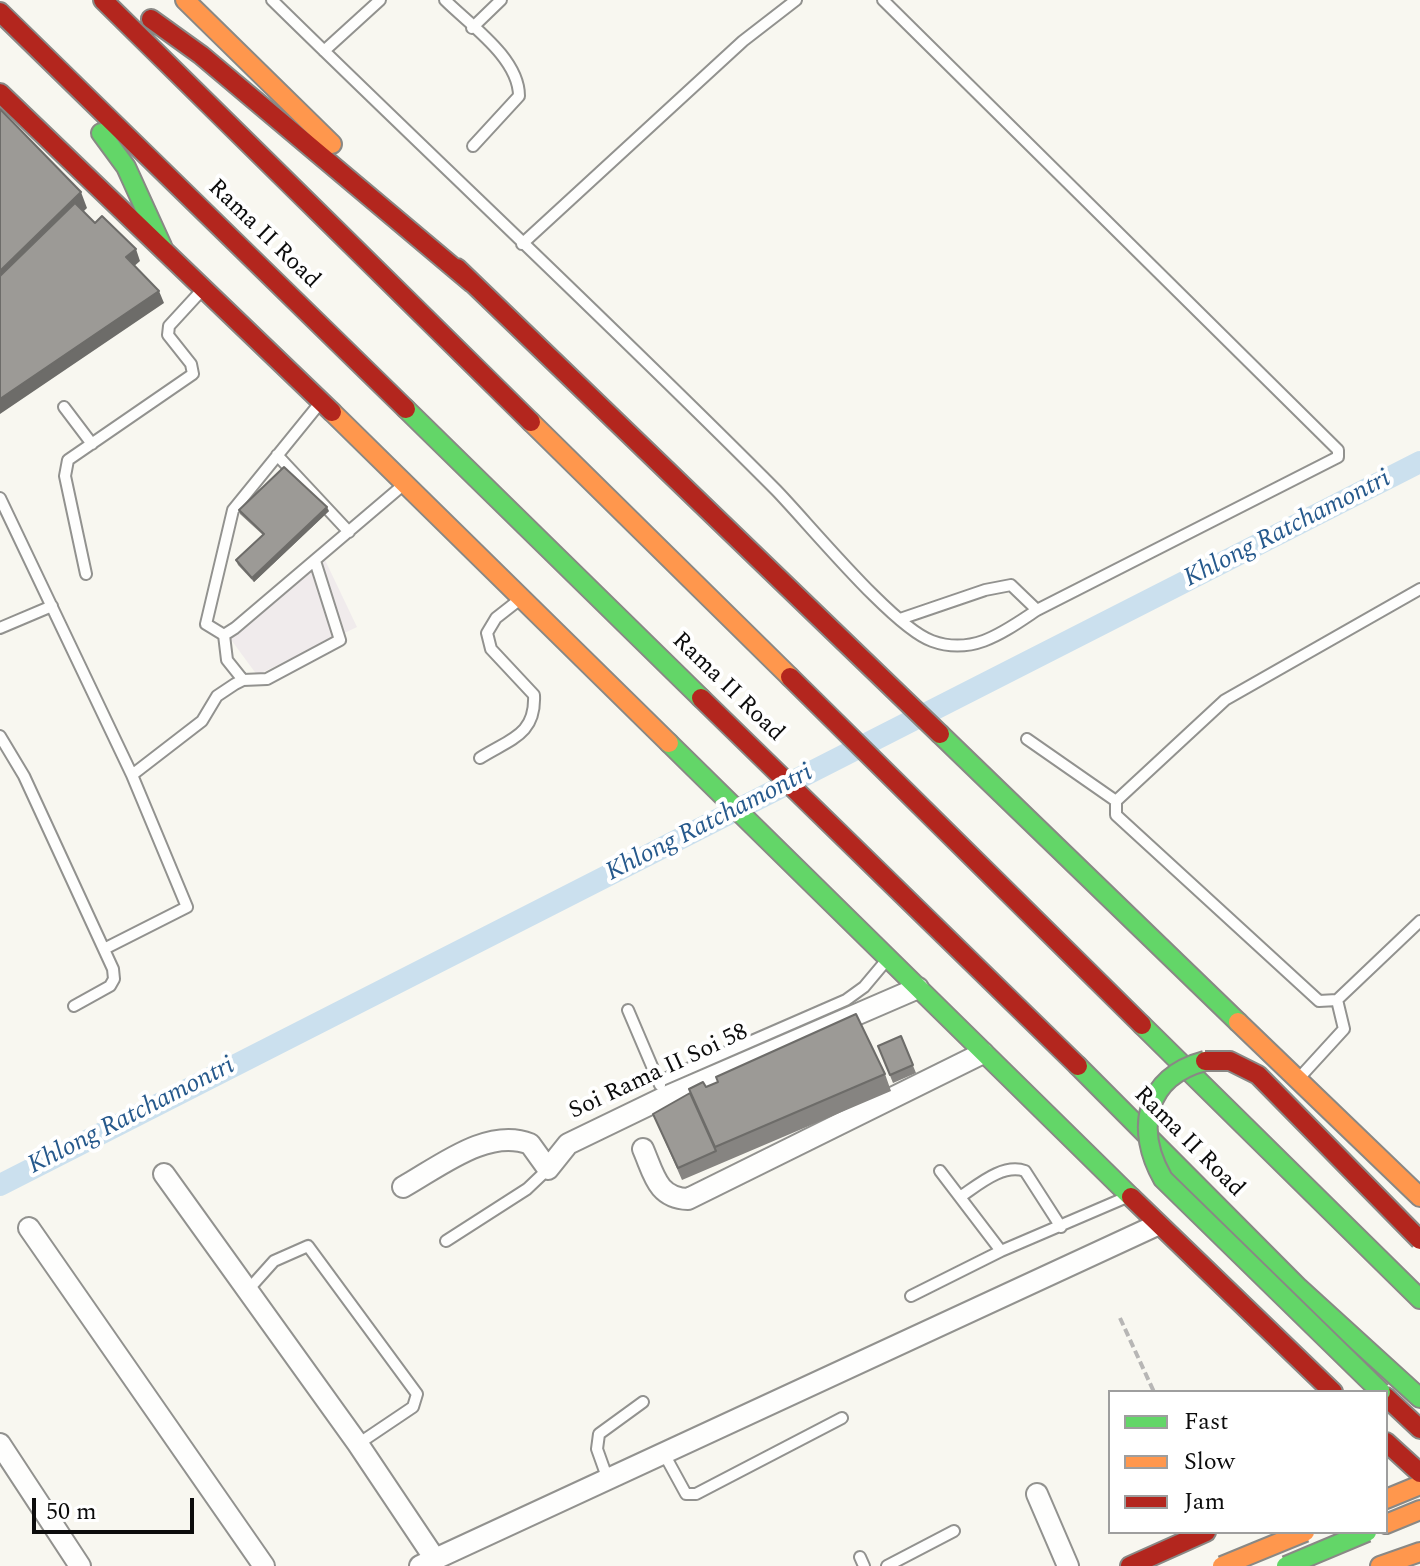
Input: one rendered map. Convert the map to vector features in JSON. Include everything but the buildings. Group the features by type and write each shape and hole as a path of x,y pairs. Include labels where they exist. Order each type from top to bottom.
{"main road":[{"path":"86,0 509,413"},
{"path":"106,0 158,22 201,55 472,283"},
{"path":"106,0 1420,1299"},
{"path":"196,7 472,283 820,622 1420,1197"},
{"name":"Rama II Road","path":"0,12 1085,1073 1299,1288 1420,1398"},
{"path":"54,64 126,167 162,246"},
{"path":"0,93 205,287 1157,1225 1331,1390"},
{"path":"1379,1390 1163,1179 1151,1160 1145,1137 1147,1111 1173,1076 1213,1060 1232,1061 1259,1077 1288,1104 1321,1143 1420,1240"},
{"path":"1388,1399 1420,1429"},
{"path":"1388,1444 1420,1473"},
{"path":"1388,1498 1420,1485"},
{"path":"1388,1523 1420,1510"},
{"path":"1130,1566 1202,1534"},
{"path":"1292,1534 1311,1566"},
{"path":"1222,1566 1300,1534"},
{"path":"1286,1566 1362,1534"},
{"path":"1380,1566 1420,1552"}],"street":[{"name":"Soi Rama II Soi 58","path":"548,1169 568,1144 660,1090 918,988"},
{"path":"643,1149 662,1192 674,1198 688,1199 983,1053"},
{"path":"403,1187 486,1142 504,1138 530,1144 548,1169"},
{"path":"164,1174 358,1444 428,1562 1157,1225"},
{"path":"29,1228 264,1566"},
{"path":"0,1444 80,1566"},
{"path":"1037,1494 1068,1566"}],"lane":[{"path":"272,0 776,490 900,619 930,640 958,647 993,639 1037,610 1334,461 1338,450 883,0"},
{"path":"324,51 380,0"},
{"path":"445,0 512,67 519,88 519,96 473,146"},
{"path":"472,28 501,0"},
{"path":"522,244 743,41 796,0"},
{"path":"86,574 65,476 68,460 193,374 191,364 168,335 169,326 205,287"},
{"path":"224,635 206,624 233,510 321,402"},
{"path":"64,407 92,444"},
{"path":"277,455 349,532"},
{"path":"224,635 404,484"},
{"path":"0,498 132,775 187,907 104,949"},
{"path":"132,775 202,721 217,696 243,680 267,679 340,640 315,561"},
{"path":"900,619 985,590 1011,585 1037,610"},
{"path":"1420,589 1225,700 1116,801 1116,815 1319,1001 1337,1000 1420,921"},
{"path":"480,758 528,728 535,715 534,695 491,649 487,633 496,618 522,598"},
{"path":"0,628 52,606"},
{"path":"224,635 227,660 243,680"},
{"path":"0,736 24,776 104,949 114,979 110,986 74,1006"},
{"path":"1027,739 1116,801"},
{"path":"628,1010 660,1090 846,1000 864,987 888,958"},
{"path":"1296,1080 1344,1029 1337,1000"},
{"path":"960,1197 995,1175 1017,1168 1025,1171 1061,1227"},
{"name":"Soi Rama II Soi 58","path":"446,1241 527,1189 548,1169"},
{"path":"940,1171 1001,1251"},
{"path":"911,1296 1001,1251 1129,1196"},
{"path":"248,1290 274,1261 308,1246 417,1394 413,1407 358,1444"},
{"path":"607,1477 597,1449 599,1434 643,1402"},
{"path":"663,1451 686,1494 696,1494 842,1418"},
{"path":"887,1566 954,1531"}],"path":[{"path":"1120,1318 1153,1390"}],"shaded area":[{"path":"325,560 357,627 257,675 229,637"}],"waterway":[{"name":"Khlong Ratchamontri","path":"0,1185 1420,462"}],"traffic: fast":[{"path":"101,133 126,167 162,246"},
{"path":"406,409 701,698"},
{"path":"940,734 1238,1022"},
{"path":"669,743 1131,1197"},
{"path":"1142,1025 1420,1299"},
{"path":"1205,1061 1169,1079 1158,1092 1151,1108 1149,1142 1163,1179 1379,1390"},
{"path":"1078,1066 1299,1288 1420,1398"},
{"path":"1286,1566 1362,1534"}],"traffic: slow":[{"path":"185,0 332,144"},
{"path":"332,412 669,743"},
{"path":"531,422 790,677"},
{"path":"1238,1022 1420,1197"},
{"path":"1388,1498 1420,1485"},
{"path":"1388,1523 1420,1510"},
{"path":"1222,1566 1300,1534"},
{"path":"1380,1566 1420,1552"}],"traffic: jam":[{"path":"103,0 531,422"},
{"path":"0,12 406,409"},
{"path":"151,19 201,55 472,283"},
{"path":"0,93 332,412"},
{"path":"457,268 940,734"},
{"path":"790,677 1142,1025"},
{"path":"701,698 1078,1066"},
{"path":"1205,1061 1230,1061 1258,1075 1420,1240"},
{"path":"1131,1197 1331,1390"},
{"path":"1388,1399 1420,1429"},
{"path":"1388,1444 1420,1473"},
{"path":"1130,1566 1202,1534"}]}
